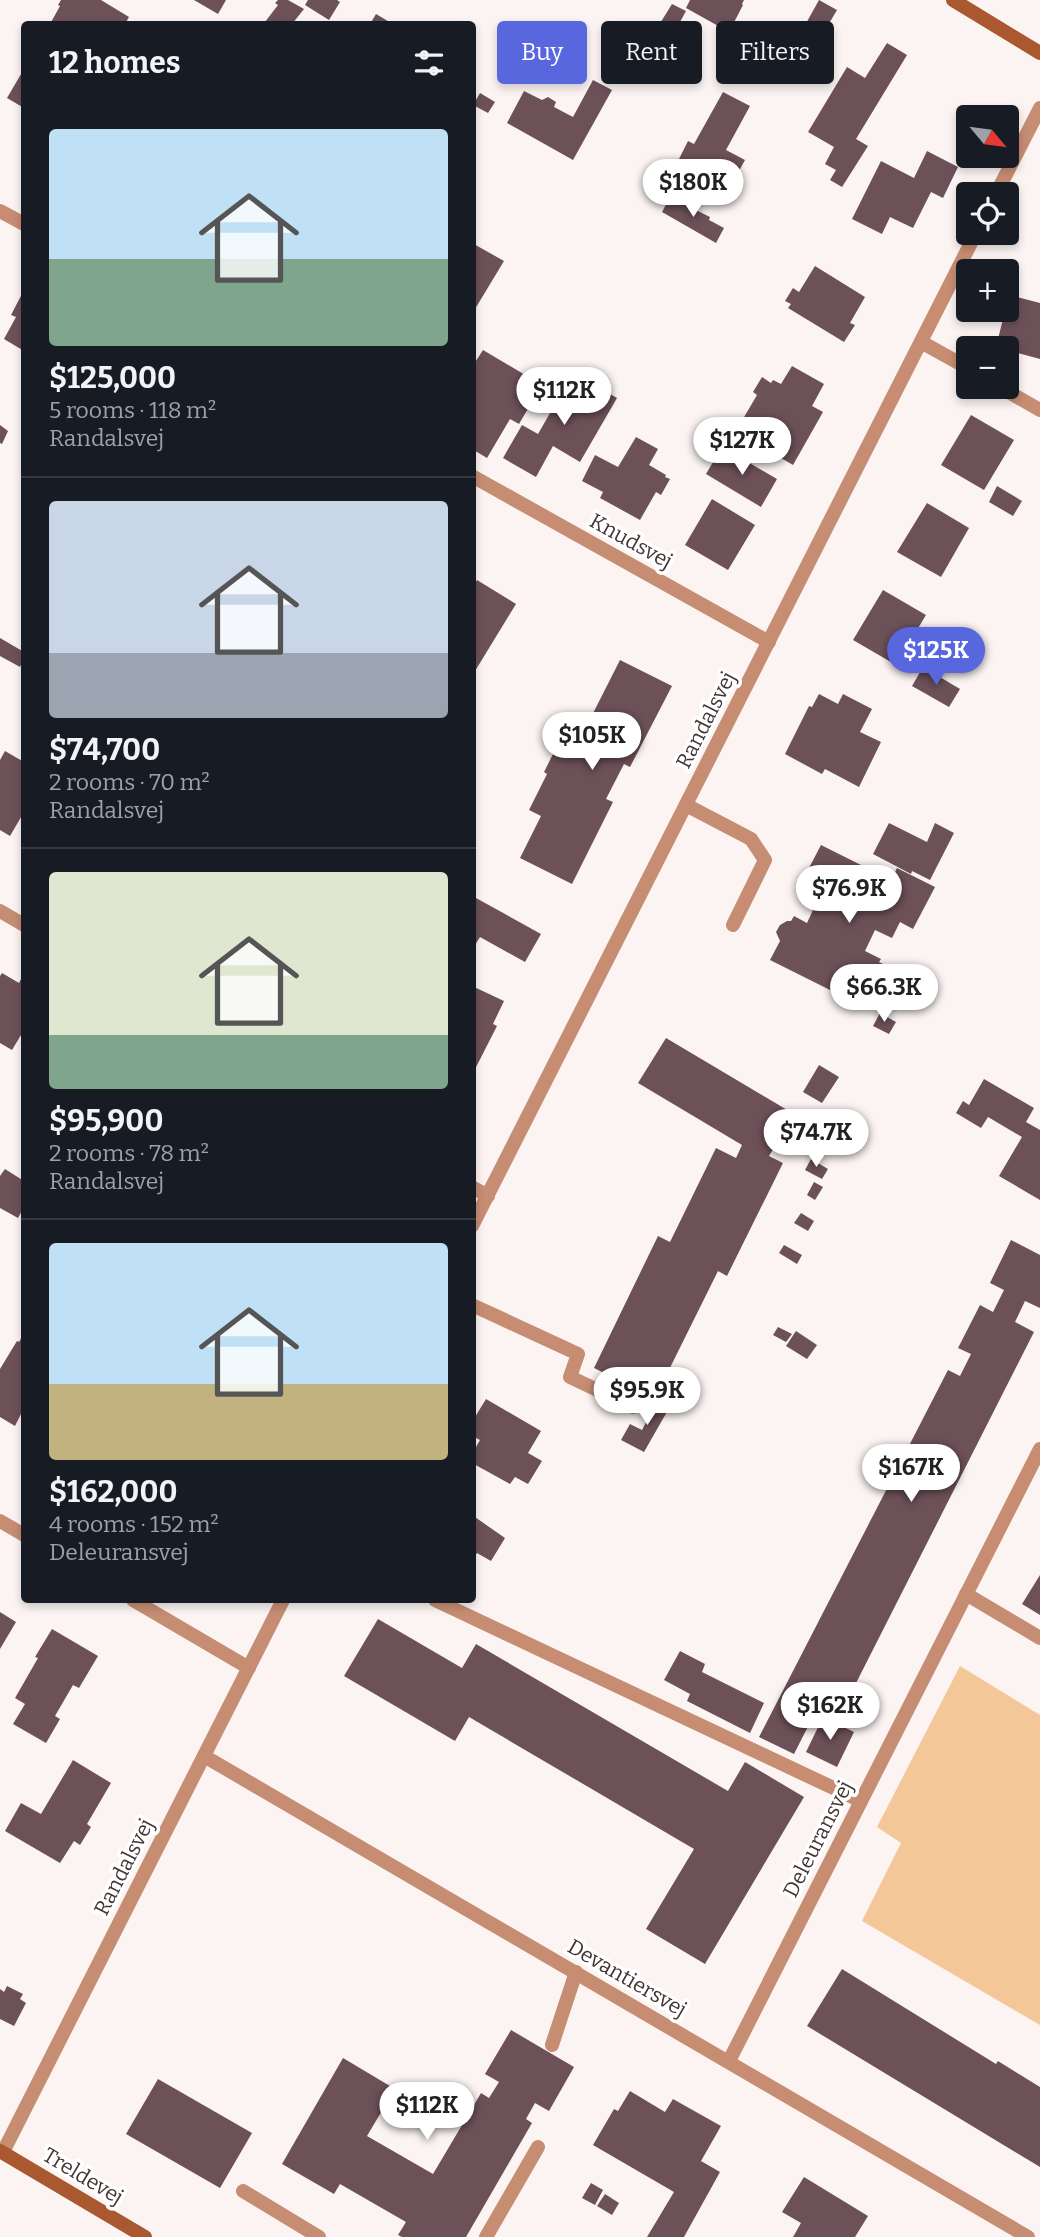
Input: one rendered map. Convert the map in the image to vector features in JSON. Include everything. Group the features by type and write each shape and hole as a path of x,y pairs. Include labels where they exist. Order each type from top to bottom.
{"street":[{"path":"953,0 1040,53"},
{"path":"1002,182 1040,108"},
{"path":"0,211 21,222"},
{"name":"Randalsvej","path":"476,1218 970,245"},
{"path":"921,342 956,361"},
{"path":"1019,398 1040,410"},
{"name":"Knudsvej","path":"476,478 769,642"},
{"path":"686,805 751,839 765,860 733,925"},
{"path":"0,911 21,923"},
{"path":"476,1189 488,1196"},
{"path":"476,1307 578,1354 570,1377 633,1406"},
{"name":"Deleuransvej","path":"729,2062 1040,1449"},
{"path":"0,1521 21,1533"},
{"path":"966,1594 1040,1638"},
{"path":"139,1603 249,1668"},
{"name":"Randalsvej","path":"1,2152 282,1603"},
{"path":"441,1603 861,1801"},
{"name":"Devantiersvej","path":"204,1756 1028,2237"},
{"path":"552,2045 576,1972"},
{"path":"486,2237 538,2147"},
{"name":"Treldevej","path":"1,2152 145,2237"},
{"path":"243,2191 317,2236"}],"shaded area":[{"path":"960,1666 1040,1715 1040,2025 862,1921 901,1843 877,1827"}],"building":[{"path":"61,0 101,0 129,17 127,21 52,21 60,6 58,5"},
{"path":"194,0 226,0 218,14"},
{"path":"278,0 288,0 304,9 294,21 266,21 278,5 275,3"},
{"path":"308,0 340,2 329,20 305,5"},
{"path":"690,0 744,0 735,21 716,21 716,25 686,8"},
{"path":"819,0 837,10 830,21 807,21"},
{"path":"672,4 686,11 681,21 661,21"},
{"path":"376,14 388,21 372,21"},
{"path":"887,43 907,55 856,139 868,146 842,187 830,180 836,170 825,164 834,147 808,132 847,67 865,78"},
{"path":"21,74 21,106 7,98"},
{"path":"593,80 612,90 573,160 507,123 524,91 542,100 548,97 556,102 554,107 573,117"},
{"path":"723,92 750,106 726,150 745,160 724,198 673,171 688,141 694,144"},
{"path":"480,93 495,102 488,113 476,107"},
{"path":"927,151 958,168 943,198 931,192 913,228 890,217 882,234 852,219 881,161 914,178"},
{"path":"671,195 697,208 696,210 710,217 709,220 724,228 716,243 662,212"},
{"path":"476,245 504,261 476,307"},
{"path":"815,266 865,297 850,323 855,325 844,342 788,308 791,304 785,301 793,288 799,292"},
{"path":"21,296 21,349 4,339 16,317 11,315"},
{"path":"1019,298 1040,303 1040,359 1019,353 1019,336 999,336 1002,322 1019,322"},
{"path":"483,350 542,385 519,424 510,419 487,458 476,451 476,361"},
{"path":"792,366 824,384 812,406 823,412 793,465 757,444 761,436 740,424 757,395 753,392 762,377 771,383 773,380 781,384"},
{"path":"573,373 617,398 580,462 553,446 536,477 503,458 522,425 538,434"},
{"path":"971,415 1014,440 984,490 941,465"},
{"path":"710,420 741,436 735,447 717,437 715,441 702,434"},
{"path":"0,425 8,431 2,444 0,443"},
{"path":"636,437 658,449 649,465 670,479 661,495 656,492 640,520 600,498 603,492 582,481 595,455 618,467"},
{"path":"722,447 777,479 761,507 706,474"},
{"path":"997,486 1022,501 1013,516 989,502"},
{"path":"712,499 755,525 728,570 685,545"},
{"path":"927,503 969,528 941,577 897,552"},
{"path":"476,582 516,604 476,669"},
{"path":"883,590 926,615 896,665 853,640"},
{"path":"0,638 21,650 20,667 0,656"},
{"path":"620,660 672,686 630,767 624,764 606,799 613,802 572,884 520,858 541,816 529,810 547,774 544,772 556,748 562,751 572,732 581,737"},
{"path":"923,667 960,689 949,707 912,686"},
{"path":"819,694 838,704 843,694 872,709 860,732 881,742 859,787 825,769 822,774 785,754 809,706 812,707"},
{"path":"5,751 21,760 21,817 10,836 0,830 0,760"},
{"path":"889,823 927,842 935,823 954,833 930,880 912,871 911,874 873,854"},
{"path":"821,845 891,880 897,868 935,887 913,929 900,922 892,938 875,930 865,951 893,969 873,1008 859,1001 858,1004 770,960 780,941 776,932 780,925 791,921 794,916 807,923 818,899 798,889"},
{"path":"476,898 541,934 525,962 480,937 476,944"},
{"path":"2,973 19,983 21,979 21,1035 12,1050 0,1043"},
{"path":"476,988 504,1001 493,1024 497,1026 476,1067"},
{"path":"880,1013 896,1022 889,1034 873,1026"},
{"path":"666,1038 794,1114 769,1156 783,1163 727,1276 718,1271 655,1398 594,1368 658,1236 670,1242 716,1148 736,1158 742,1145 638,1083"},
{"path":"819,1065 839,1077 822,1103 803,1092"},
{"path":"984,1079 1034,1108 1026,1122 1040,1130 1040,1200 999,1176 1022,1137 988,1117 981,1128 956,1113 963,1101 969,1105"},
{"path":"811,1159 828,1169 822,1179 805,1170"},
{"path":"5,1169 21,1179 21,1212 18,1218 0,1208 0,1176"},
{"path":"814,1182 823,1187 815,1200 807,1195"},
{"path":"801,1213 814,1221 808,1231 794,1223"},
{"path":"1011,1240 1040,1255 1040,1308 1025,1301 1015,1322 1034,1332 850,1695 829,1685 794,1754 759,1737 948,1370 960,1376 971,1354 958,1348 980,1305 993,1312 1004,1290 990,1283"},
{"path":"784,1245 802,1255 797,1264 779,1253"},
{"path":"778,1327 792,1334 786,1342 773,1335"},
{"path":"796,1331 817,1345 807,1359 786,1346"},
{"path":"21,1338 21,1414 15,1426 0,1417 0,1369 17,1341"},
{"path":"659,1397 672,1403 644,1452 621,1440 630,1424 642,1430"},
{"path":"486,1399 541,1431 528,1453 542,1461 528,1484 515,1477 510,1484 476,1465 476,1447 480,1440 476,1438 476,1415"},
{"path":"476,1518 505,1538 491,1561 477,1553"},
{"path":"1040,1575 1040,1615 1022,1604"},
{"path":"0,1612 16,1622 0,1649"},
{"path":"378,1619 462,1668 476,1644 728,1791 745,1762 804,1797 705,1964 646,1929 694,1849 469,1717 455,1741 344,1676"},
{"path":"52,1629 98,1656 79,1688 73,1685 55,1716 60,1719 46,1743 13,1724 25,1704 15,1698"},
{"path":"680,1651 705,1664 702,1672 764,1703 750,1733 687,1701 690,1694 664,1680"},
{"path":"823,1717 854,1732 837,1767 806,1752"},
{"path":"73,1760 111,1783 87,1824 91,1827 80,1845 74,1841 60,1863 5,1831 21,1803 41,1814"},
{"path":"842,1969 996,2064 998,2061 1040,2087 1040,2167 807,2026"},
{"path":"7,1986 23,1994 20,1999 26,2003 14,2026 0,2019 0,1989 4,1992"},
{"path":"511,2030 574,2067 549,2111 535,2103 526,2119 532,2123 466,2237 402,2237 398,2235 406,2222 340,2184 334,2194 282,2164 343,2058 395,2089 367,2136 433,2174 481,2093 489,2098 499,2082 485,2074"},
{"path":"158,2079 252,2133 220,2188 126,2134"},
{"path":"630,2091 665,2112 673,2099 721,2126 701,2161 720,2172 684,2237 647,2237 674,2192 593,2145 614,2109 618,2111"},
{"path":"804,2177 868,2216 855,2237 793,2237 801,2223 782,2212"},
{"path":"591,2183 603,2190 595,2205 582,2198"},
{"path":"605,2194 619,2203 612,2215 597,2206"}]}
